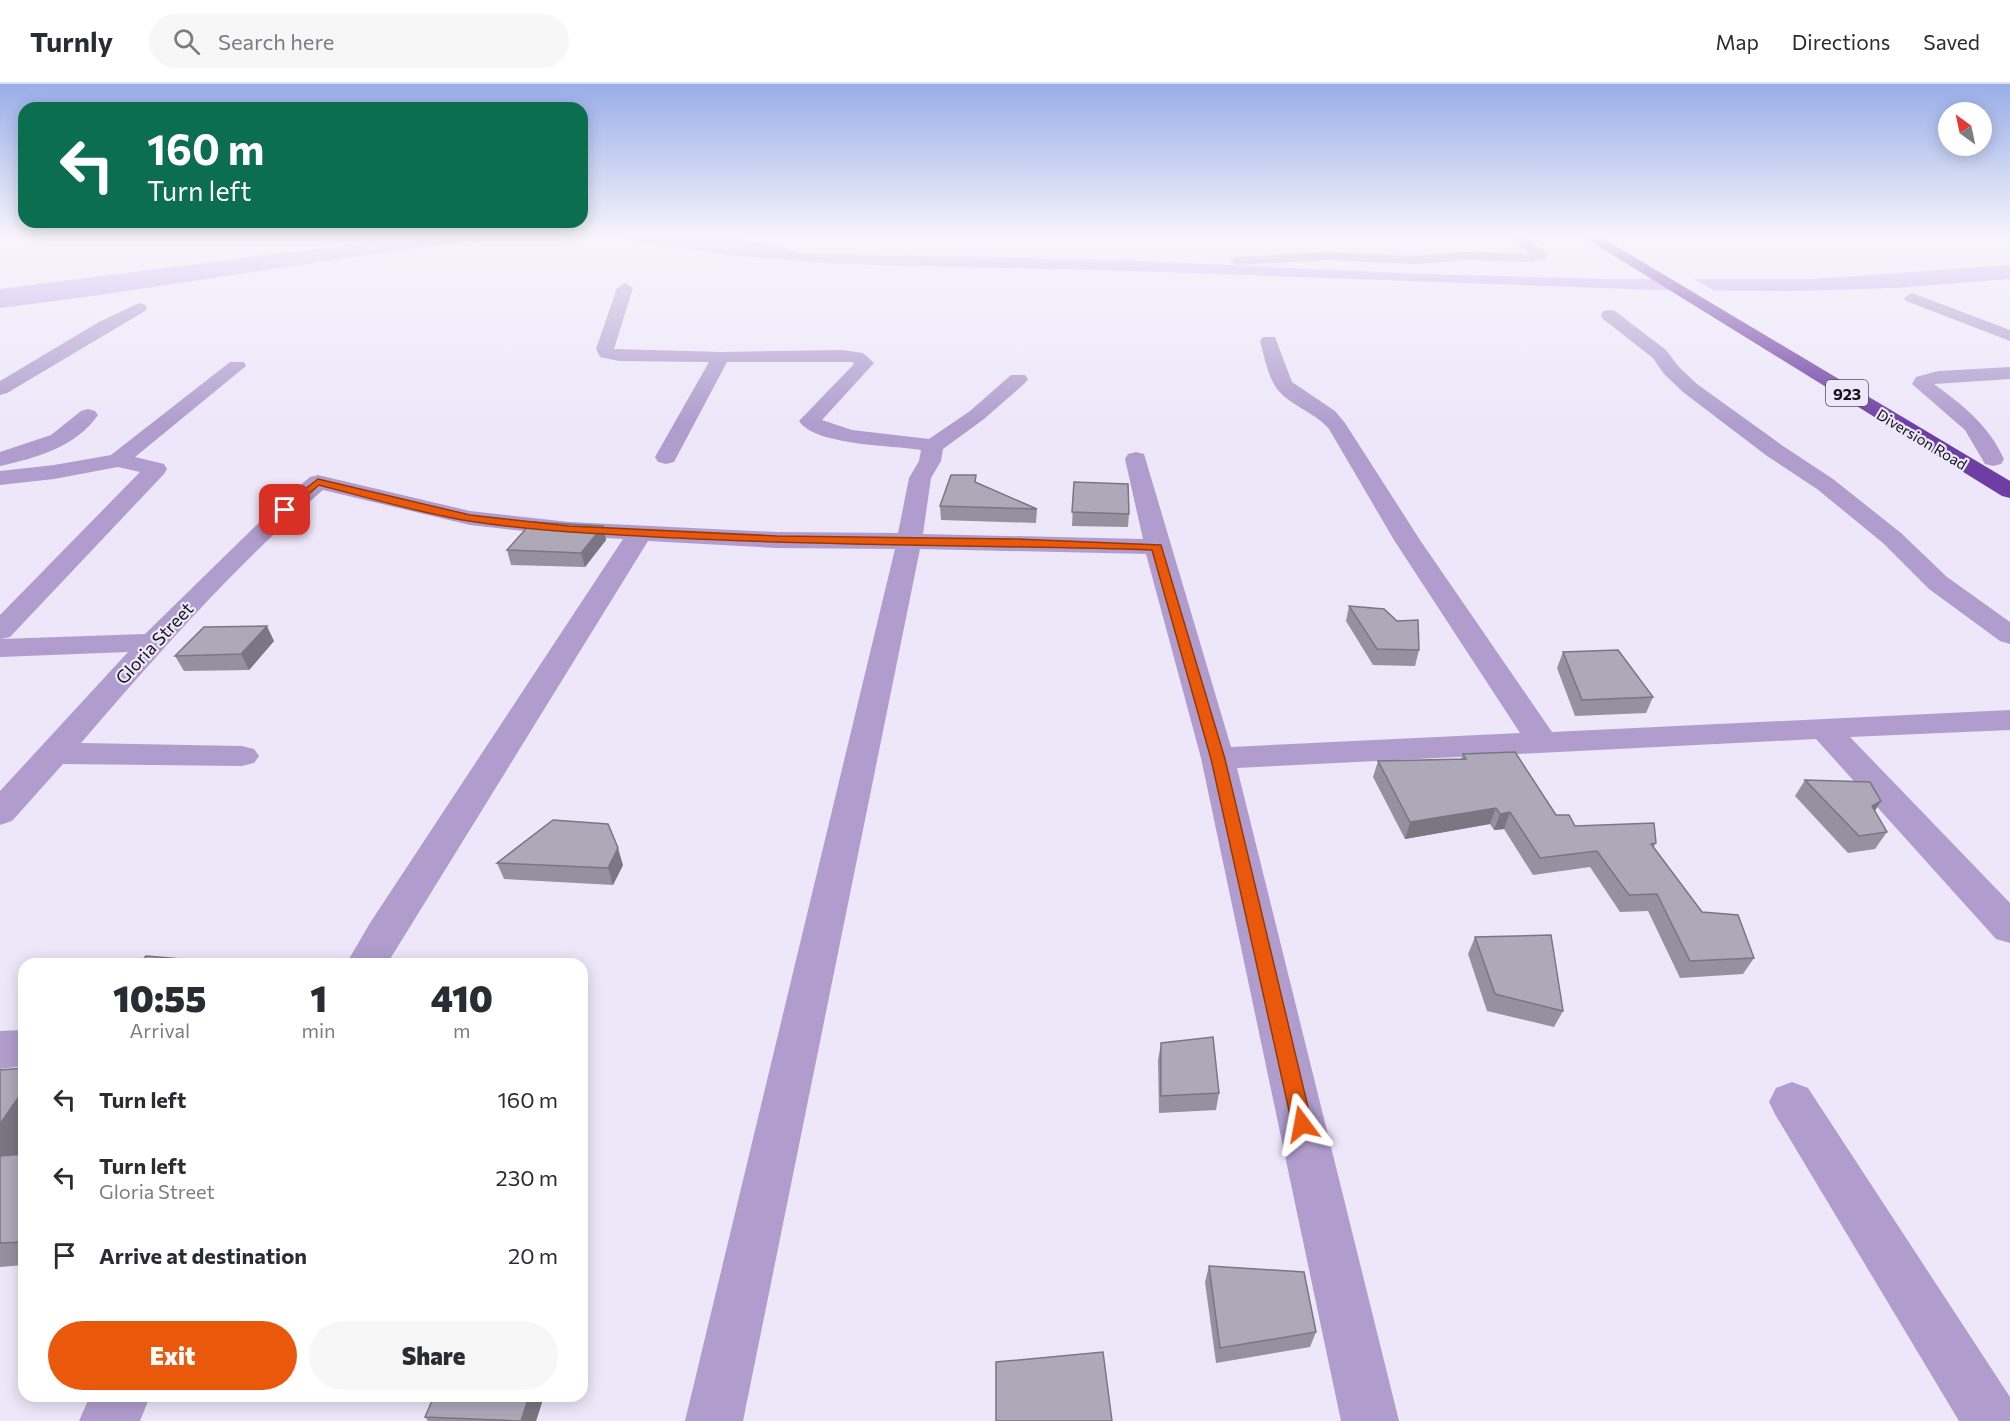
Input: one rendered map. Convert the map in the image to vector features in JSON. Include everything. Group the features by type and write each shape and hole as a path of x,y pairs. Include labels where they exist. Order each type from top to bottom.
{"highway":[{"name":"Diversion Road","path":"1688,298 2010,491"},
{"name":"Diversion Road","path":"1716,298 2002,464"}],"street":[{"path":"622,298 605,349 606,353 619,357 842,355 857,357 865,363 809,421 829,432 912,440 933,446"},
{"path":"1916,298 2010,336"},
{"path":"0,389 139,308"},
{"path":"1610,315 1660,354 1671,370 1690,388 1758,439 1825,484 1892,538 1938,583 2010,635"},
{"path":"1269,341 1283,384 1291,392 1328,415 1338,427 1407,540 1543,743"},
{"path":"666,457 721,357"},
{"path":"118,460 237,366"},
{"path":"2002,464 1978,431 1922,384 1923,381 1938,377 2010,373"},
{"path":"714,1421 909,542 921,478 930,461 933,446 977,416 1018,379"},
{"path":"0,459 59,440 88,414"},
{"path":"1136,459 1157,547 1218,759 1370,1421"},
{"path":"0,478 54,472 118,460 156,469 0,631"},
{"name":"Gloria Street","path":"0,813 153,642 285,510 318,482 428,510 470,518 569,529 640,533"},
{"path":"370,958 640,533 1157,547"},
{"path":"0,648 153,642"},
{"path":"1218,759 2010,720"},
{"path":"1824,729 2010,928"},
{"path":"54,753 242,756"},
{"path":"0,1050 18,1048"},
{"path":"1792,1102 1992,1421"},
{"path":"108,1421 119,1402"}],"shaded area":[{"path":"0,298 70,298 0,308"}],"building":[{"path":"951,475 976,475 975,482 1037,509 940,506"},
{"path":"1074,482 1128,484 1129,514 1072,512"},
{"path":"532,522 603,526 581,553 507,550"},
{"path":"1349,606 1384,609 1397,621 1418,620 1419,650 1377,649"},
{"path":"267,626 241,654 175,656 204,627"},
{"path":"1618,650 1653,697 1582,700 1563,652"},
{"path":"1515,752 1556,815 1569,815 1575,826 1654,823 1656,843 1651,844 1702,912 1738,915 1754,958 1690,961 1657,894 1629,895 1597,851 1540,858 1510,812 1500,814 1496,808 1410,822 1378,761 1466,759 1463,754"},
{"path":"1805,780 1870,782 1881,801 1872,806 1887,832 1859,836"},
{"path":"553,820 608,824 618,848 608,868 497,863"},
{"path":"1551,935 1563,1011 1495,994 1475,937"},
{"path":"146,956 171,958 144,958"},
{"path":"1213,1037 1219,1093 1161,1096 1161,1043"},
{"path":"18,1068 18,1098 0,1124 0,1070"},
{"path":"18,1154 18,1242 0,1243 0,1156"},
{"path":"1209,1266 1304,1272 1316,1332 1220,1348"},
{"path":"1103,1352 1112,1421 996,1421 996,1362"},
{"path":"431,1402 527,1402 521,1421 425,1417"}],"route":[{"path":"285,510 318,482 428,510 470,518 569,529 777,540 1014,542 1157,547 1218,759 1302,1124"}]}
